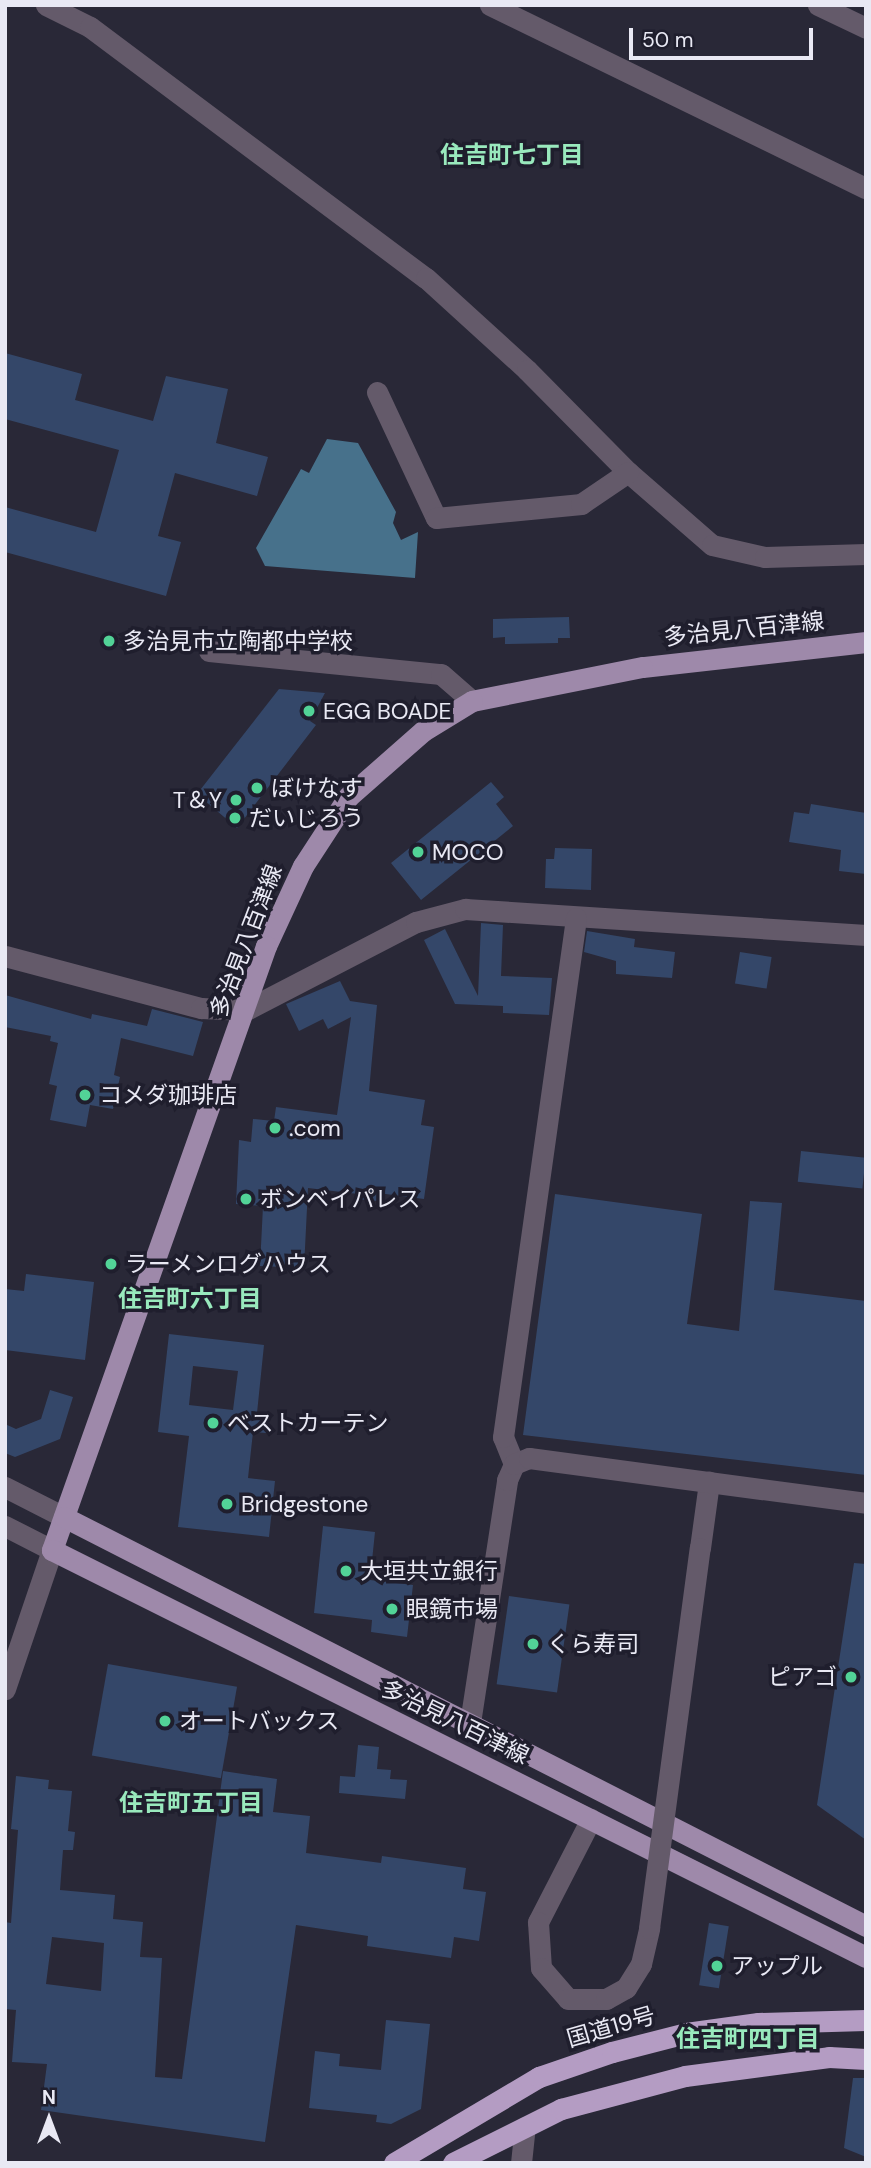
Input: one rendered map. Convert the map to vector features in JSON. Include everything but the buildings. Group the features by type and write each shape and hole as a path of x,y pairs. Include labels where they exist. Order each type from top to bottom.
{"highway":[{"name":"国道19号","path":"394,2163 539,2077 612,2052 686,2033 758,2023 866,2020"},
{"path":"453,2163 561,2109 685,2076 829,2057 866,2059"}],"main road":[{"name":"多治見八百津線","path":"866,642 642,667 472,701 423,731 348,797 303,866 266,946 246,1010 52,1550 866,1957"},
{"name":"多治見八百津線","path":"64,1517 866,1926"}],"street":[{"path":"46,5 90,27 426,278 527,370 628,472 712,545 765,557 866,554"},
{"path":"490,5 524,13 866,188"},
{"path":"818,5 866,28"},
{"path":"377,392 436,518 581,504 628,472"},
{"path":"209,650 441,674 472,701"},
{"path":"5,956 201,1007 246,1010 416,922 466,909 866,935"},
{"path":"514,1464 503,1437 576,918"},
{"path":"470,1723 507,1480 514,1464 529,1458 866,1503"},
{"path":"592,1819 538,1922 541,1968 568,1999 606,1999 626,1988 641,1964 649,1928 709,1482"},
{"path":"5,1488 64,1517"},
{"path":"5,1526 52,1550 5,1689"},
{"path":"521,2163 525,2127"}],"water":[{"path":"327,439 358,443 396,512 393,523 401,540 418,532 415,578 265,566 256,548 301,469 309,473"}],"place":[{"name":"多治見市立陶都中学校","path":"109,641"},
{"name":"EGG BOADE","path":"309,711"},
{"name":"ぼけなす","path":"257,788"},
{"name":"T＆Y","path":"236,800"},
{"name":"だいじろう","path":"235,818"},
{"name":"MOCO","path":"418,852"},
{"name":"コメダ珈琲店","path":"85,1095"},
{"name":".com","path":"275,1128"},
{"name":"ボンベイパレス","path":"246,1199"},
{"name":"ラーメンログハウス","path":"111,1264"},
{"name":"ベストカーテン","path":"213,1423"},
{"name":"Bridgestone","path":"227,1504"},
{"name":"大垣共立銀行","path":"346,1571"},
{"name":"眼鏡市場","path":"392,1609"},
{"name":"くら寿司","path":"533,1644"},
{"name":"ピアゴ","path":"851,1677"},
{"name":"オートバックス","path":"165,1721"},
{"name":"アップル","path":"717,1966"}],"district":[{"name":"住吉町七丁目","path":"512,155"},
{"name":"住吉町六丁目","path":"190,1299"},
{"name":"住吉町五丁目","path":"191,1803"},
{"name":"住吉町四丁目","path":"748,2039"}]}
